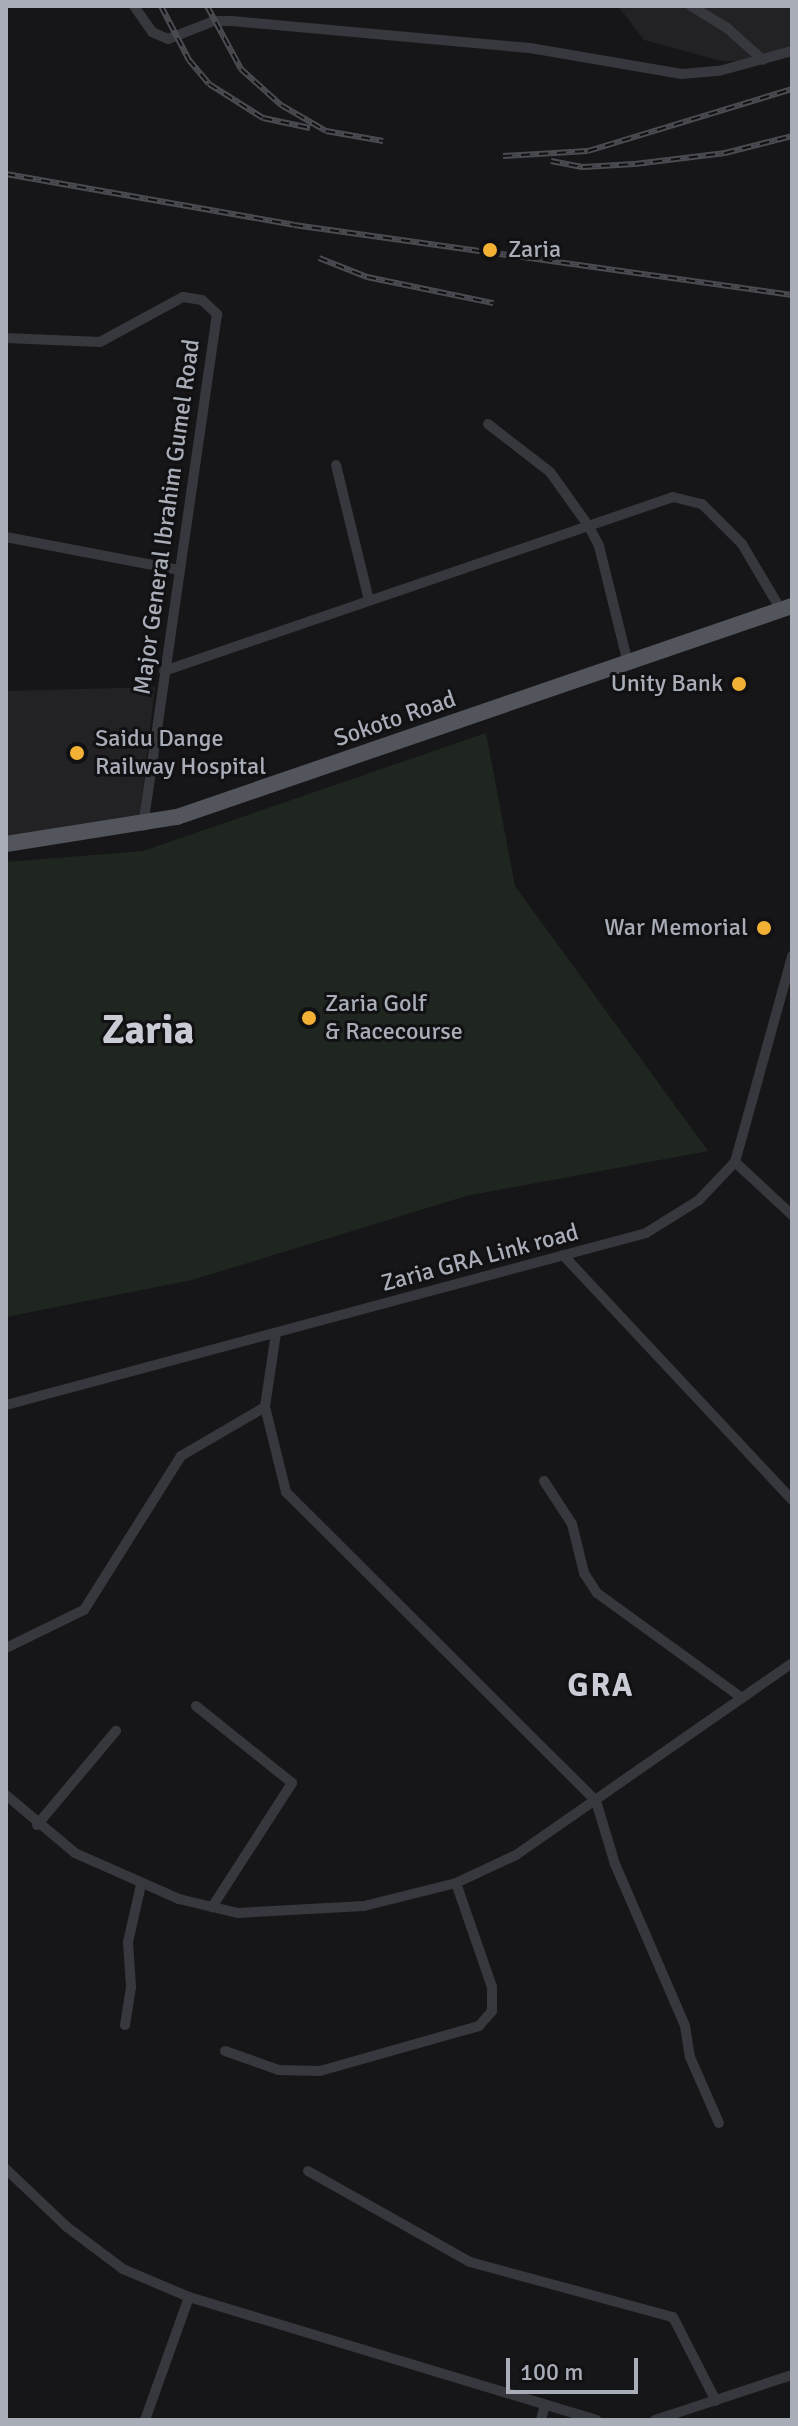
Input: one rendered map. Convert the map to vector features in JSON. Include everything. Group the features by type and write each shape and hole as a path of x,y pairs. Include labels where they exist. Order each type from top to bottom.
{"main road":[{"name":"Sokoto Road","path":"6,844 143,826 305,777 628,663 788,611"},
{"name":"Sokoto Road","path":"6,855 179,827 788,611"}],"street":[{"path":"134,6 152,32 168,39 222,20 530,48 672,74 708,73 792,51"},
{"path":"691,6 743,39 763,60"},
{"name":"Major General Ibrahim Gumel Road","path":"6,338 100,342 183,297 202,300 217,314 143,826"},
{"path":"488,424 550,472 588,525 599,546 628,663"},
{"path":"336,465 369,600"},
{"path":"164,671 673,497 693,499 742,544 788,611"},
{"path":"6,537 179,570"},
{"name":"Zaria GRA Link road","path":"6,1405 646,1233 699,1200 735,1162 779,1015 792,956"},
{"path":"779,1015 792,994"},
{"path":"735,1162 792,1215"},
{"path":"563,1255 792,1500"},
{"path":"276,1333 265,1407 286,1492 299,1509 596,1801 615,1864 685,2026 690,2057 719,2123"},
{"path":"6,1648 84,1610 181,1456 265,1407"},
{"path":"544,1481 572,1524 584,1573 597,1593 742,1698"},
{"path":"6,1795 37,1825 75,1853 141,1885 238,1913 319,1911 364,1906 456,1883 516,1855 792,1663"},
{"path":"196,1706 292,1783 212,1907"},
{"path":"37,1825 116,1731"},
{"path":"225,2051 279,2070 320,2071 479,2026 492,2011 492,1987 456,1883"},
{"path":"125,2025 131,1987 128,1942 141,1885"},
{"path":"6,2169 67,2227 123,2269 189,2297 597,2420"},
{"path":"308,2171 470,2262 673,2317 680,2322 716,2401"},
{"path":"145,2420 189,2297"},
{"path":"655,2420 691,2415 716,2401 792,2375"},
{"path":"541,2420 545,2405"}],"shaded area":[{"path":"618,6 792,6 792,49 752,61 721,61 644,40"},
{"name":"Saidu Dange Railway Hospital","path":"155,687 140,814 133,824 6,838 6,691"},
{"name":"Zaria Golf & Racecourse","path":"486,733 515,886 708,1151 466,1196 192,1280 6,1317 6,862 143,851"}],"railway":[{"path":"161,6 189,60 209,84 263,118 310,128"},
{"path":"207,6 241,69 281,105 326,131 383,141"},
{"path":"503,156 588,151 792,89"},
{"path":"551,161 583,167 635,164 725,153 792,136"},
{"path":"6,174 294,225 792,295"},
{"path":"319,258 367,277 493,303"}],"place":[{"name":"Zaria","path":"490,250"},
{"name":"Unity Bank","path":"739,684"},
{"name":"Saidu Dange Railway Hospital","path":"77,753"},
{"name":"War Memorial","path":"764,928"},
{"name":"Zaria Golf & Racecourse","path":"309,1018"}],"district":[{"name":"Zaria","path":"148,1030"},
{"name":"GRA","path":"601,1686"}]}
